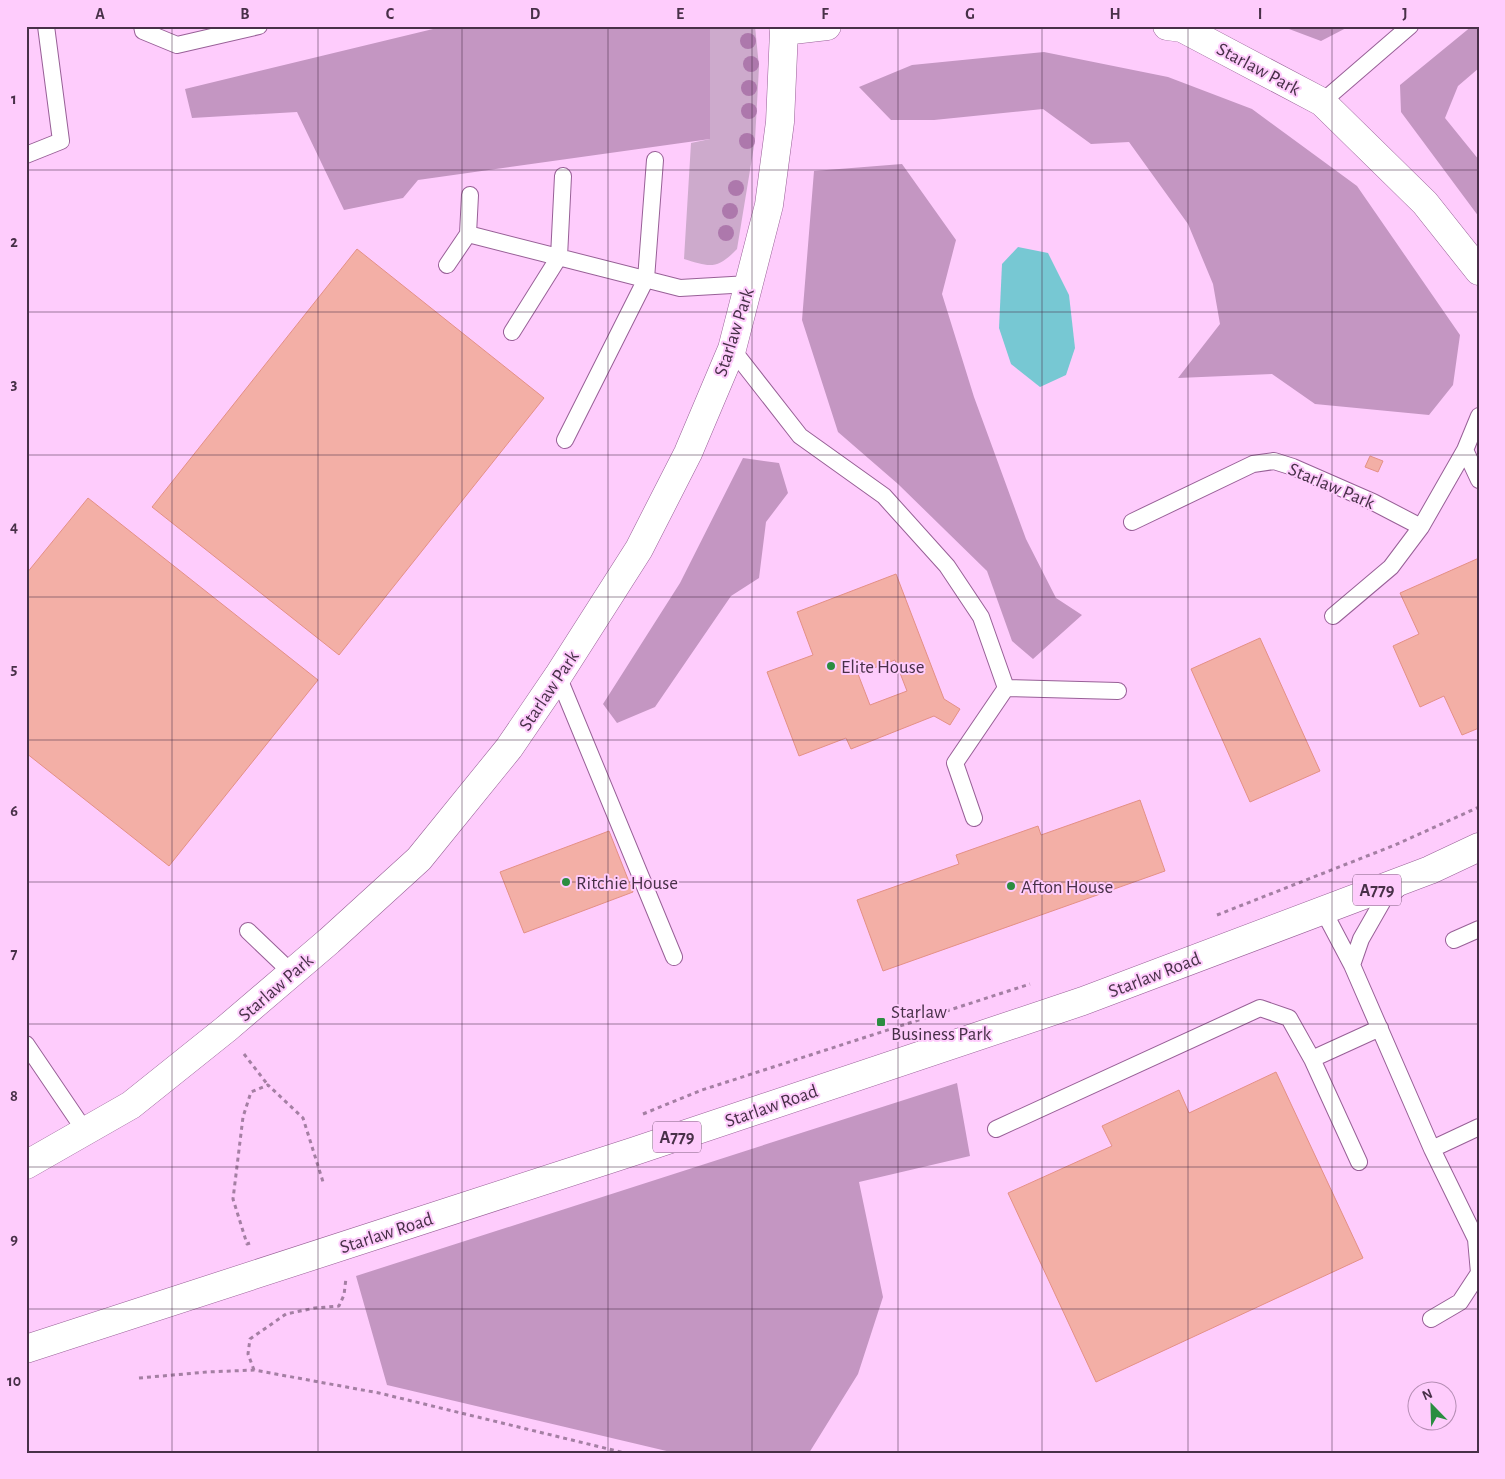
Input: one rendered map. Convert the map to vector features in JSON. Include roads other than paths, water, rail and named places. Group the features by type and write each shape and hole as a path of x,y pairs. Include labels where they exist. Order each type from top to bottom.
{"street":[{"name":"Starlaw Park","path":"26,1165 131,1105 226,1029 336,935 419,859 509,748 558,676 639,548 688,452 732,349 769,205 780,122 783,29 827,26"},
{"name":"Starlaw Park","path":"1167,26 1182,28 1322,102 1425,203 1479,271"},
{"name":"Starlaw Road","path":"26,1349 644,1148 1083,1001 1430,870 1479,847"}],"lane":[{"path":"26,155 61,141 46,26"},
{"path":"142,26 143,31 177,45 259,26"},
{"name":"Starlaw Park","path":"1322,102 1410,26"},
{"path":"565,440 646,279 655,160"},
{"path":"512,332 559,257 563,176"},
{"path":"447,265 468,234 470,195"},
{"path":"468,234 680,288 748,284"},
{"path":"732,349 800,436 884,496 947,566 981,617 1006,688"},
{"path":"1333,616 1391,568 1421,527 1465,450 1479,416"},
{"path":"1465,450 1479,480"},
{"name":"Starlaw Park","path":"1132,522 1253,464 1274,461 1293,467 1373,502 1421,527"},
{"path":"558,676 674,957"},
{"path":"1006,688 1118,691"},
{"path":"974,818 955,763 1006,688"},
{"path":"1352,965 1361,939 1385,897 1430,870"},
{"path":"1323,910 1352,965 1432,1149 1476,1239 1479,1273 1460,1302 1431,1319"},
{"path":"1454,940 1479,929"},
{"path":"248,931 292,972"},
{"path":"996,1129 1260,1008 1289,1018 1312,1059 1359,1162"},
{"path":"1312,1059 1380,1028"},
{"path":"26,1044 85,1131"},
{"path":"1432,1149 1479,1127"}],"place":[{"name":"Elite House","path":"831,666"},
{"name":"Ritchie House","path":"566,882"},
{"name":"Afton House","path":"1011,886"},
{"name":"Starlaw Business Park","path":"881,1022"}]}
